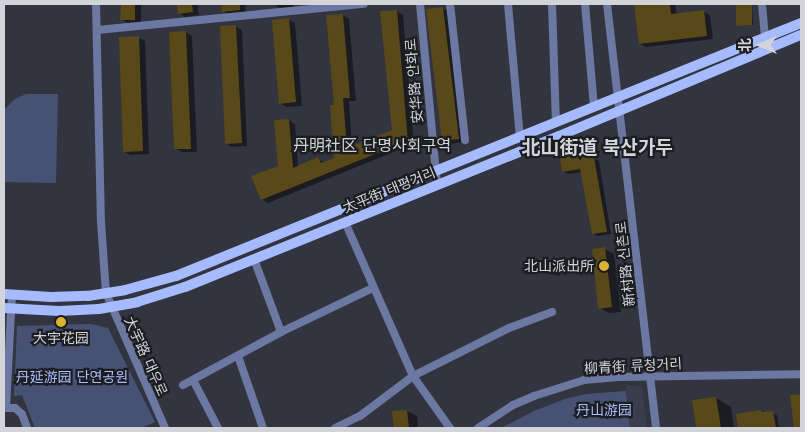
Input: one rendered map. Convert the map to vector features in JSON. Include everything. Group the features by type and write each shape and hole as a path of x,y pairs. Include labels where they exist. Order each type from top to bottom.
{"main road":[{"name":"太平街 태평거리","path":"8,294 59,297 106,294 176,276 801,23"},
{"name":"太平街 태평거리","path":"7,309 59,311 111,307 185,287 801,35"}],"street":[{"name":"大宇路 대우로","path":"96,4 100,222 106,294 162,427"},
{"path":"97,30 364,4"},
{"name":"安华路 안화로","path":"420,4 437,185"},
{"path":"450,4 465,140"},
{"path":"508,4 520,138"},
{"path":"552,4 556,123"},
{"path":"585,4 594,107"},
{"name":"新村路 신촌로","path":"607,4 656,428"},
{"path":"762,4 766,49"},
{"path":"345,222 413,376 450,428"},
{"path":"254,258 281,332"},
{"path":"183,385 281,332 373,288"},
{"path":"8,294 5,408 15,408 22,414 27,428"},
{"path":"335,428 360,416 413,376 509,328 552,312"},
{"path":"238,356 263,428"},
{"name":"柳青街 류청거리","path":"478,428 513,405 566,385 609,377 801,374"},
{"path":"193,380 218,428"}],"shaded area":[{"path":"626,385 642,386 647,428 630,428"}],"green space":[{"path":"26,94 58,94 56,183 4,182 4,110 15,99"},
{"name":"丹延游园 단연공원","path":"91,324 108,328 155,422 141,428 35,428 22,395 14,396 17,326"},
{"name":"丹山游园","path":"626,391 630,428 501,428 534,411 565,399 586,394"}],"building":[{"path":"121,4 135,4 135,20 120,20"},
{"path":"177,4 192,4 193,12 178,14"},
{"path":"221,4 240,4 240,10 222,12"},
{"path":"634,4 670,4 671,14 704,10 707,36 639,44"},
{"path":"736,4 752,4 752,25 736,26"},
{"path":"443,7 459,139 442,141 426,9"},
{"path":"397,10 408,143 400,144 261,200 251,176 278,166 274,120 289,119 293,168 318,157 321,163 334,158 330,105 334,105 326,15 343,14 350,98 343,98 347,148 392,130 380,11"},
{"path":"289,18 296,102 279,104 272,20"},
{"path":"236,25 242,143 225,144 220,26"},
{"path":"186,31 191,149 174,149 169,32"},
{"path":"139,36 143,151 123,152 119,37"},
{"path":"589,154 594,157 607,232 592,234 580,169 562,172 560,158"},
{"path":"605,247 612,307 598,309 592,249"},
{"path":"801,394 801,428 794,428 790,395"},
{"path":"716,397 721,428 696,428 692,400"},
{"path":"407,410 409,428 394,428 392,411"},
{"path":"761,410 762,412 773,411 776,428 738,428 736,414"}],"place":[{"name":"北山派出所","path":"604,266"},
{"name":"大宇花园","path":"61,322"}],"district":[{"name":"丹明社区 단명사회구역","path":"372,146"},
{"name":"北山街道 북산가두","path":"597,148"}]}
